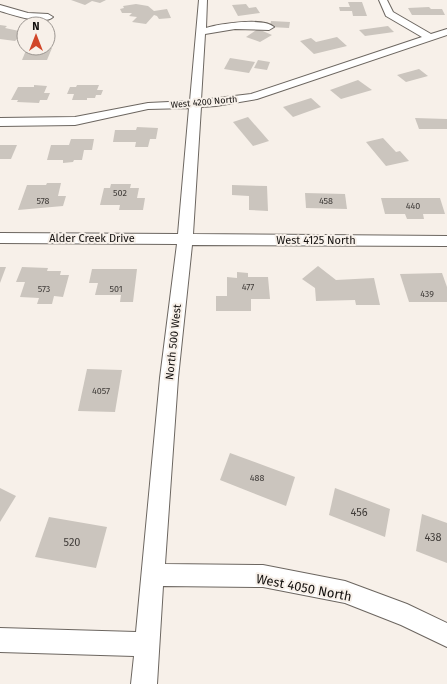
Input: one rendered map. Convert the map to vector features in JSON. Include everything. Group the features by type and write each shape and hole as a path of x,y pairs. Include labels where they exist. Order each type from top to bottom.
{"street":[{"name":"North 500 West","path":"144,684 169,378 185,238 203,0"},
{"path":"383,0 388,14 430,38"},
{"path":"0,8 28,16"},
{"path":"201,32 214,27 269,27"},
{"name":"West 4200 North","path":"0,122 75,121 148,106 195,104 253,97 447,32"},
{"name":"Alder Creek Drive","path":"0,238 185,238"},
{"name":"West 4125 North","path":"185,238 447,241"},
{"name":"West 4050 North","path":"153,575 263,576 345,592 407,616 447,635"},
{"path":"0,640 147,644"}],"building":[{"path":"71,0 106,0 100,3 92,1 85,5"},
{"path":"348,2 362,2 367,16 353,16 352,11 340,11 339,7 350,7"},
{"path":"136,4 148,6 154,11 167,9 171,18 159,19 154,15 146,24 132,22 137,17 129,16 132,13 122,13 120,9 124,8 123,6"},
{"path":"246,4 249,8 256,7 260,13 238,16 232,5"},
{"path":"429,7 431,9 442,9 445,15 412,15 408,8"},
{"path":"271,21 290,22 289,28 270,27"},
{"path":"0,25 7,26 5,28 16,30 15,41 0,39"},
{"path":"388,26 394,32 365,36 359,30"},
{"path":"258,29 272,35 260,42 246,37"},
{"path":"337,37 347,46 314,54 300,41 311,38 316,42"},
{"path":"24,56 49,56 47,60 22,60"},
{"path":"230,58 255,62 249,73 224,69"},
{"path":"258,60 270,62 267,70 254,68"},
{"path":"419,69 428,76 406,82 397,75"},
{"path":"358,80 372,90 341,99 330,90"},
{"path":"34,85 47,86 44,93 50,93 47,100 40,100 39,103 17,102 18,100 11,100 18,87 34,87"},
{"path":"77,85 99,85 97,90 103,90 101,95 96,95 95,98 87,98 87,100 72,100 74,94 67,94 70,87 76,87"},
{"path":"311,98 321,107 293,117 283,107"},
{"path":"248,117 269,141 253,146 233,122"},
{"path":"415,118 447,119 447,129 419,129"},
{"path":"137,127 158,128 156,139 150,139 148,147 135,147 136,142 113,142 115,130 136,130"},
{"path":"383,138 396,152 400,151 409,161 386,166 366,142"},
{"path":"71,139 94,139 92,150 84,150 82,160 74,160 73,162 63,163 63,160 47,160 51,145 69,145"},
{"path":"0,145 17,145 11,159 0,159"},
{"path":"47,183 61,183 58,196 66,196 63,206 18,210 27,185 46,185"},
{"path":"111,184 131,184 130,188 139,188 137,198 145,198 143,210 119,210 120,205 100,205 104,188 110,188"},
{"path":"232,185 267,186 268,211 249,210 249,196 232,195"},
{"path":"305,193 345,194 347,209 306,208"},
{"path":"381,198 440,198 445,214 423,214 424,219 407,219 405,214 385,214"},
{"path":"318,266 336,280 374,278 380,305 356,305 355,300 316,301 315,288 302,279"},
{"path":"0,267 6,267 0,283"},
{"path":"22,267 48,268 47,271 61,271 60,275 69,275 63,297 54,296 52,304 37,304 39,298 20,297 25,282 16,282"},
{"path":"92,269 137,269 133,302 120,302 121,295 95,295 98,283 89,283"},
{"path":"237,272 248,273 248,277 268,277 270,299 251,299 251,311 216,311 216,296 227,296 227,277 237,278"},
{"path":"442,273 447,287 447,302 409,302 400,274"},
{"path":"87,369 122,370 115,412 78,411"},
{"path":"230,453 295,477 286,506 220,480"},
{"path":"0,488 16,496 0,522"},
{"path":"335,488 390,509 385,537 329,515"},
{"path":"422,514 447,523 447,563 416,551"},
{"path":"49,517 107,527 96,568 35,557"}]}
